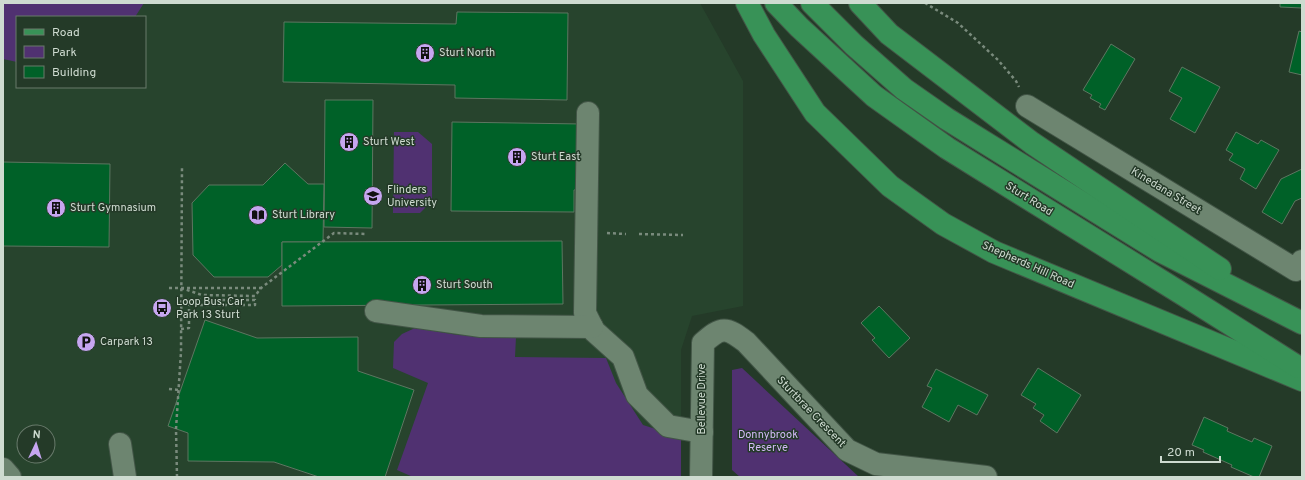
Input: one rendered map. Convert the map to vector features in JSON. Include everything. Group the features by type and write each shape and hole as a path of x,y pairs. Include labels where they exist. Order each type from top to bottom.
{"main road":[{"name":"Shepherds Hill Road","path":"747,3 764,34 815,113 890,186 943,224 994,252 1302,380"},
{"name":"Sturt Road","path":"776,3 799,27 874,96 947,148 1302,370"},
{"path":"812,3 859,50 904,89 946,119 1160,251 1302,323"},
{"path":"860,3 889,34 1032,143 1302,323"}],"street":[{"name":"Kinedana Street","path":"1026,106 1300,268"},
{"path":"588,113 585,314 594,331 623,358 637,395 668,426 702,432"},
{"path":"376,311 481,326 592,327"},
{"name":"Bellevue Drive","path":"701,477 703,343 713,334 722,330"},
{"name":"Sturtbrae Crescent","path":"722,330 733,333 746,342 847,450 876,464 986,477"},
{"path":"120,444 125,477"},
{"path":"3,469 10,477"}],"path":[{"path":"925,3 958,24 998,60 1016,81 1026,106"},
{"path":"177,477 176,429 181,352 182,300 182,166"},
{"path":"181,288 202,295 255,296 261,288 334,233 368,234"},
{"path":"606,233 626,234"},
{"path":"639,234 683,235"},
{"path":"169,288 261,288"},
{"path":"181,329 189,328 189,305 255,305 255,300 182,300"},
{"path":"169,389 179,390"}],"shaded area":[{"name":"Flinders University","path":"3,3 700,3 743,81 743,306 692,316 681,350 681,477 3,477"}],"green space":[{"path":"3,3 144,3 136,16 16,16 16,62 3,59"},
{"path":"394,132 418,132 432,144 432,201 420,213 393,213"},
{"path":"415,328 458,335 516,337 515,357 606,358 616,383 643,425 681,437 681,477 413,477 397,470 428,383 393,368 394,342 402,334"},
{"name":"Donnybrook Reserve","path":"742,368 859,477 740,477 732,470 732,370"}],"building":[{"path":"1280,3 1302,3 1302,8 1280,7"},
{"name":"Sturt North","path":"457,12 568,13 567,100 455,98 455,85 283,82 284,22 456,24"},
{"path":"1299,31 1302,32 1302,75 1289,72"},
{"path":"1111,44 1135,59 1105,110 1099,107 1101,104 1090,98 1092,95 1083,90"},
{"path":"1182,67 1220,87 1195,133 1170,119 1182,98 1169,91"},
{"name":"Sturt West","path":"325,100 373,100 372,228 324,227"},
{"name":"Sturt East","path":"452,122 582,124 581,189 574,190 574,212 451,211"},
{"path":"1236,132 1258,144 1261,140 1279,150 1256,189 1240,179 1245,169 1229,160 1233,154 1226,150"},
{"name":"Sturt Gymnasium","path":"3,162 110,164 109,247 3,246"},
{"name":"Sturt Library","path":"285,163 308,184 324,184 323,242 282,242 282,265 268,277 214,277 193,255 192,203 209,185 263,185"},
{"path":"1302,169 1302,198 1295,201 1282,224 1262,212 1281,179"},
{"name":"Sturt South","path":"562,241 563,304 282,306 282,242"},
{"path":"879,306 910,338 889,358 872,340 875,338 861,323"},
{"path":"205,320 257,338 358,337 358,371 414,390 385,477 319,477 274,462 188,461 188,433 168,426"},
{"path":"1038,368 1081,395 1057,433 1040,421 1044,415 1033,408 1036,404 1021,395"},
{"path":"936,369 988,395 977,415 958,405 949,422 922,407 932,388 927,386"},
{"path":"1204,417 1228,428 1227,431 1252,442 1254,438 1272,446 1259,477 1254,477 1231,467 1232,465 1203,452 1204,450 1192,445"}],"place":[{"name":"Sturt North","path":"425,53"},
{"name":"Sturt West","path":"349,142"},
{"name":"Sturt East","path":"517,157"},
{"name":"Flinders University","path":"373,196"},
{"name":"Sturt Gymnasium","path":"56,208"},
{"name":"Sturt Library","path":"258,215"},
{"name":"Sturt South","path":"422,285"},
{"name":"Loop Bus, Car Park 13 Sturt","path":"162,308"},
{"name":"Carpark 13","path":"86,342"}]}
